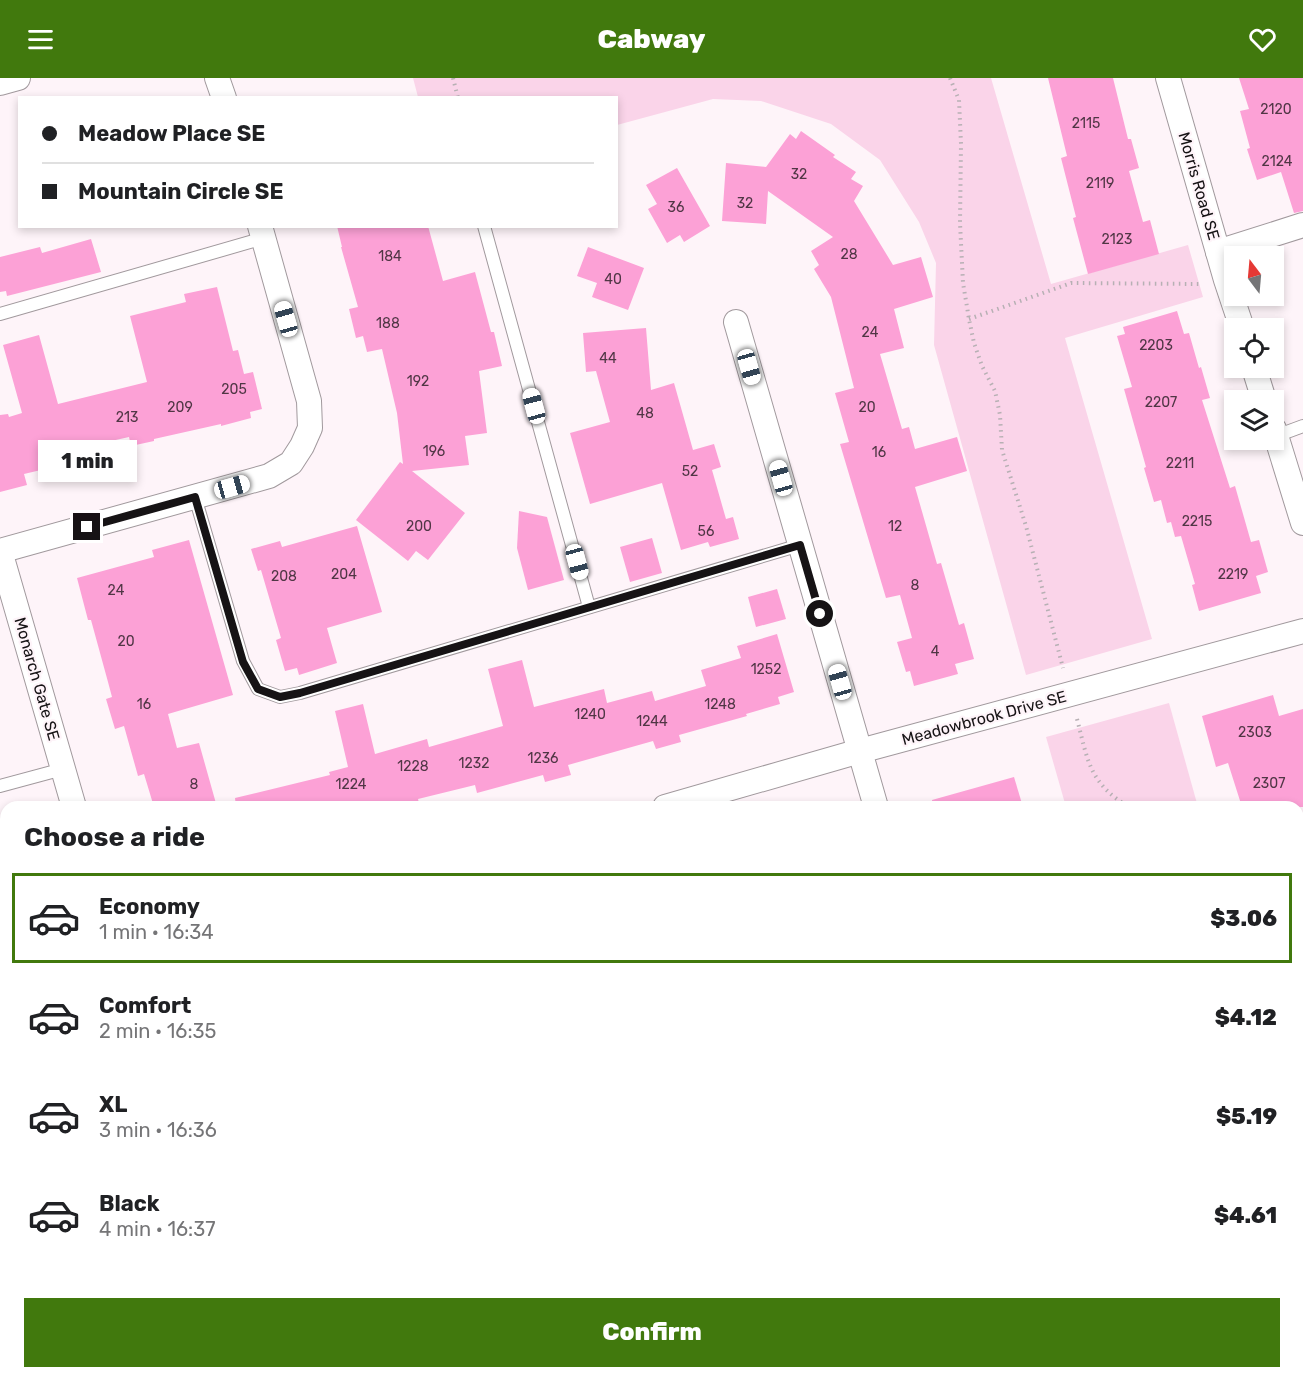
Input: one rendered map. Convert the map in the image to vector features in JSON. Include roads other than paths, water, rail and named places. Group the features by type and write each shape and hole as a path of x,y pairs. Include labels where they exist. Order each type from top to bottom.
{"street":[{"path":"0,83 18,78"},
{"path":"217,78 223,96"},
{"name":"Morris Road SE","path":"1168,78 1239,318"},
{"path":"1218,252 1303,225"},
{"path":"0,551 269,476 291,463 310,428 309,400 262,232"},
{"path":"736,322 874,801"},
{"path":"1280,450 1303,523"},
{"name":"Monarch Gate SE","path":"0,551 72,801"},
{"name":"Meadowbrook Drive SE","path":"686,801 860,751 1303,631"}],"lane":[{"path":"485,228 589,607"},
{"path":"0,314 262,232"},
{"path":"1284,431 1303,426"},
{"path":"195,497 243,662 258,689 280,697 800,545"},
{"path":"0,786 63,769"}]}
